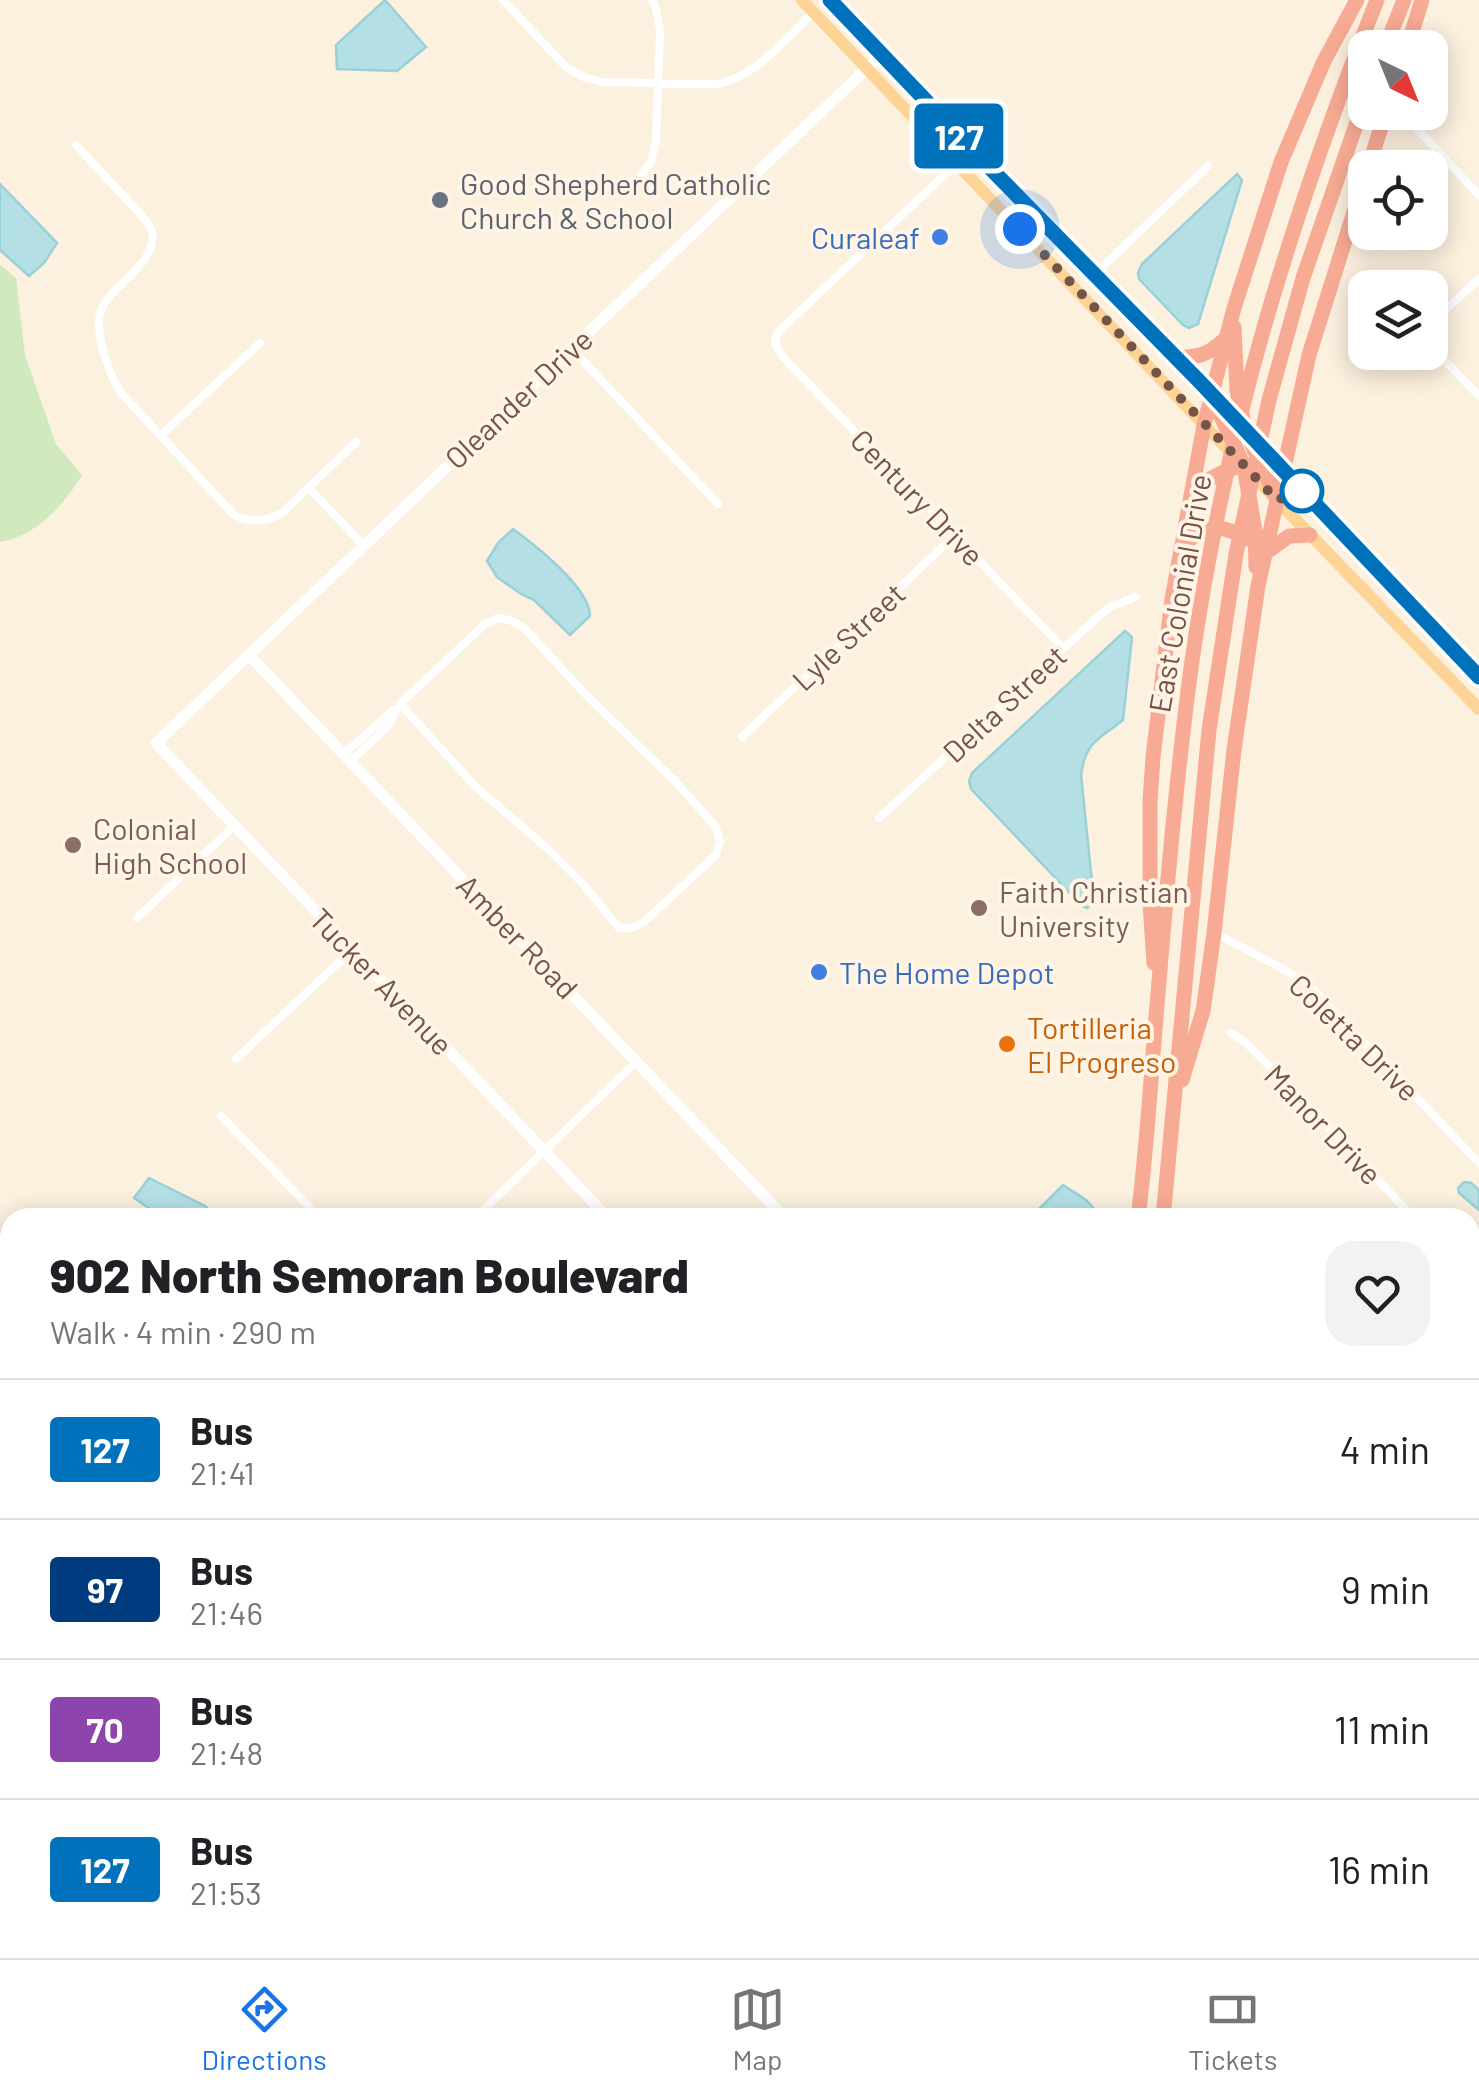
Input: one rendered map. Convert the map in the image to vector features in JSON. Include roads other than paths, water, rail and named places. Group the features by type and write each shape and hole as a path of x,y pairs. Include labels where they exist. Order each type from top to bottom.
{"highway":[{"path":"1260,551 1255,531 1252,466 1231,338 1234,308 1281,162 1324,61 1357,0"},
{"name":"East Colonial Drive","path":"1139,1208 1184,726 1211,547 1259,344 1303,199 1377,0"},
{"path":"1392,30 1404,0"},
{"path":"1413,30 1422,0"},
{"name":"East Colonial Drive","path":"1164,1208 1208,730 1236,554 1253,469 1303,278 1355,130"},
{"path":"1172,1112 1203,1011 1260,551 1277,500 1310,355 1348,232"},
{"path":"1231,338 1252,368 1276,379 1298,370 1310,355"},
{"path":"1174,356 1205,355 1231,338"},
{"path":"1156,1014 1150,802 1159,704 1180,547 1204,425 1231,338"},
{"path":"1211,395 1226,430 1277,500"},
{"path":"1204,425 1226,430 1262,426 1278,419 1299,396"},
{"path":"1188,508 1202,484 1216,475 1252,466 1282,470"},
{"path":"1180,547 1197,532 1223,528 1237,533 1260,551"},
{"path":"1260,551 1289,536 1310,535"},
{"path":"1141,1191 1145,1208"}],"main road":[{"path":"802,0 1204,425 1252,466"},
{"path":"830,0 1479,677"},
{"path":"1277,500 1475,702"}],"street":[{"path":"503,0 566,67 602,82 730,82 748,73 814,12"},
{"path":"639,178 650,162 656,142 660,30 652,0"},
{"name":"Oleander Drive","path":"156,743 882,54"},
{"path":"1419,130 1479,194"},
{"path":"76,145 152,231 143,262 102,306 98,321 110,377 234,514 248,522 281,514 356,442"},
{"name":"Century Drive","path":"957,163 777,333 776,344 783,357 1063,648"},
{"path":"1094,275 1208,166"},
{"path":"1448,308 1478,282"},
{"path":"161,436 260,343"},
{"path":"571,348 718,504"},
{"path":"1448,364 1479,396"},
{"path":"308,488 363,545"},
{"name":"Lyle Street","path":"742,738 955,535"},
{"name":"Delta Street","path":"879,818 1063,648 1112,606 1136,597"},
{"path":"348,757 400,704 485,624 498,618 510,620 524,628 716,827 720,840 716,856 644,922 632,928 618,928 583,884 477,788 400,704"},
{"name":"Amber Road","path":"249,655 776,1208"},
{"name":"Tucker Avenue","path":"156,743 598,1208"},
{"path":"136,918 234,826"},
{"name":"Coletta Drive","path":"1214,933 1291,972 1310,986 1479,1163"},
{"path":"236,1059 352,950"},
{"name":"Manor Drive","path":"1231,1032 1269,1066 1404,1208"},
{"path":"484,1208 636,1061"},
{"path":"221,1116 310,1208"}],"water":[{"path":"385,0 426,47 397,71 337,69 336,45"},
{"path":"1237,174 1242,180 1198,324 1189,328 1139,279 1138,273 1142,264"},
{"path":"0,184 57,243 44,263 29,276 0,250"},
{"path":"513,529 560,568 588,605 590,616 570,635 534,600 497,577 487,561"},
{"path":"1125,631 1132,637 1123,720 1090,747 1081,775 1094,902 1087,908 971,789 969,781 972,773"},
{"path":"149,1178 207,1208 149,1208 134,1198"},
{"path":"1464,1182 1479,1190 1479,1208 1459,1193"},
{"path":"1063,1185 1093,1208 1040,1208"}],"place":[{"name":"Good Shepherd Catholic Church & School","path":"440,200"},
{"name":"Curaleaf","path":"940,237"},
{"name":"Colonial High School","path":"73,845"},
{"name":"Faith Christian University","path":"979,908"},
{"name":"The Home Depot","path":"819,972"},
{"name":"Tortilleria El Progreso","path":"1007,1044"}]}
